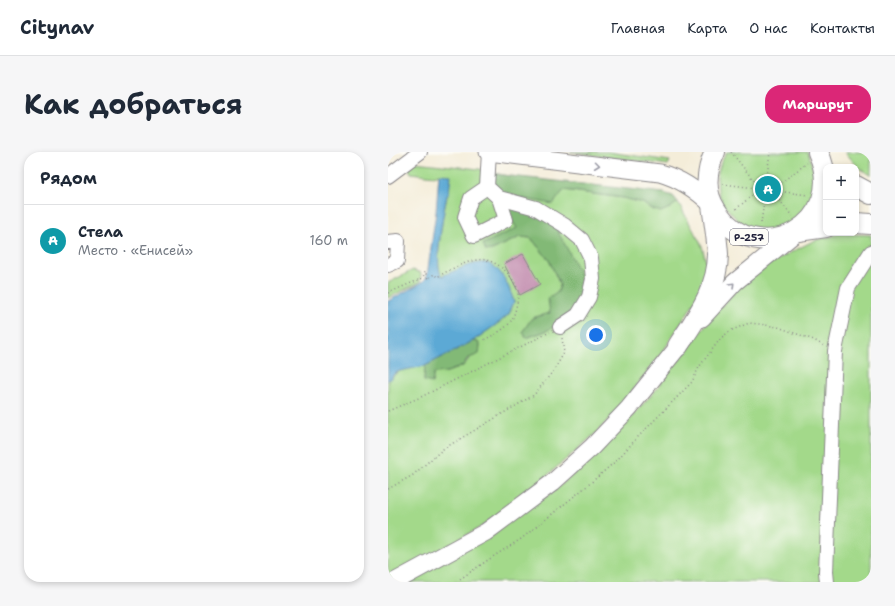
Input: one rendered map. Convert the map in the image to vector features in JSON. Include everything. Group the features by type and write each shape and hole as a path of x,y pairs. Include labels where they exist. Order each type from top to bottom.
{"highway":[{"path":"678,346 701,311 710,293 714,278 718,255 717,212 708,189 707,181 708,170 715,152"},
{"path":"815,156 826,156 833,164"},
{"name":"Р-257","path":"815,156 823,168"},
{"path":"859,188 871,194"},
{"name":"Р-257","path":"798,231 814,216 823,197"},
{"name":"Р-257","path":"717,212 729,226 738,232 748,237 759,239 772,239 786,236 798,231 823,227"},
{"path":"859,223 871,224"}],"main road":[{"path":"489,152 669,175 700,192 717,212"},
{"path":"394,582 486,532 552,483 592,447 630,408 678,346 718,299 735,282 798,231"}],"street":[{"path":"388,176 420,152"},
{"path":"489,152 486,187 471,198 465,217 474,236 506,220 499,198"},
{"path":"486,187 499,198 536,208 564,225 582,240 590,258 593,279 589,297 578,315 560,327"},
{"path":"388,242 398,241 397,261 388,264"},
{"path":"827,582 826,572 835,351 848,288 871,252"}],"path":[{"path":"731,152 755,182"},
{"path":"766,184 770,152"},
{"path":"778,185 815,156"},
{"path":"707,181 754,188"},
{"path":"777,191 823,197"},
{"path":"717,212 730,214 754,194"},
{"path":"759,239 765,195"},
{"path":"777,197 797,222 798,231"},
{"path":"388,293 423,278 425,271 428,279 434,274 437,277 460,265 485,260 497,263 509,273 519,292 517,305 512,320 499,332 484,340"},
{"path":"460,579 521,539 617,460 692,382 699,367 721,338 730,331 749,323 778,327 814,340 835,351"},
{"path":"388,411 420,397 560,327 564,353 554,370 534,396 443,449 413,475 388,489"}],"green space":[{"path":"570,152 608,152 670,161 668,165"},
{"path":"727,152 808,152 818,186 808,211 787,227 761,231 741,224 722,203 718,190 717,176 721,162","holes":["755,182 778,186 776,197 754,194"]},
{"path":"845,152 871,152 871,175 860,169 859,164 856,164"},
{"path":"414,162 479,169 564,190 623,198 643,203 651,209 670,208 678,202 702,246 707,266 697,298 662,353 617,410 595,434 543,479 481,527 388,579 388,381 396,373 409,368 425,366 424,381 434,373 447,372 463,366 480,346 478,342 473,341 509,314 514,302 502,276 496,269 488,265 480,264 470,266 442,276 439,261 440,238 447,196 449,193 439,174 434,176 411,173 407,165","holes":["518,228 570,254 546,331 526,338 523,331 532,318 550,313 560,285 549,260 531,238 520,237 492,250 483,244"]},
{"path":"493,174 664,193 673,196 678,202 661,212 651,209 643,203 623,198 564,190 553,204 509,196 492,187"},
{"path":"509,204 549,221 557,230 570,254 581,277 582,284 578,304 564,321 546,331 526,338 523,331 532,318 550,313 548,299 558,292 560,285 549,260 531,238 520,237 492,250 486,251 483,244 517,228 505,210"},
{"path":"871,235 871,582 409,582 553,492 604,447 655,391 711,318 739,287 768,265 813,241 832,236"},
{"path":"413,270 421,273 420,282 388,298 388,283"},
{"path":"473,341 478,342 480,345 479,354 467,359 463,366 447,372 434,373 432,383 424,381 425,366"}],"water":[{"path":"439,174 451,175 439,250 440,270 442,276 476,263 486,263 492,265 501,273 514,302 509,314 473,341 425,366 395,373 388,381 388,301 424,281 427,276 436,212"}],"building":[{"path":"523,254 540,284 520,295 504,264"}],"place":[{"name":"Стела","path":"768,189"}]}
